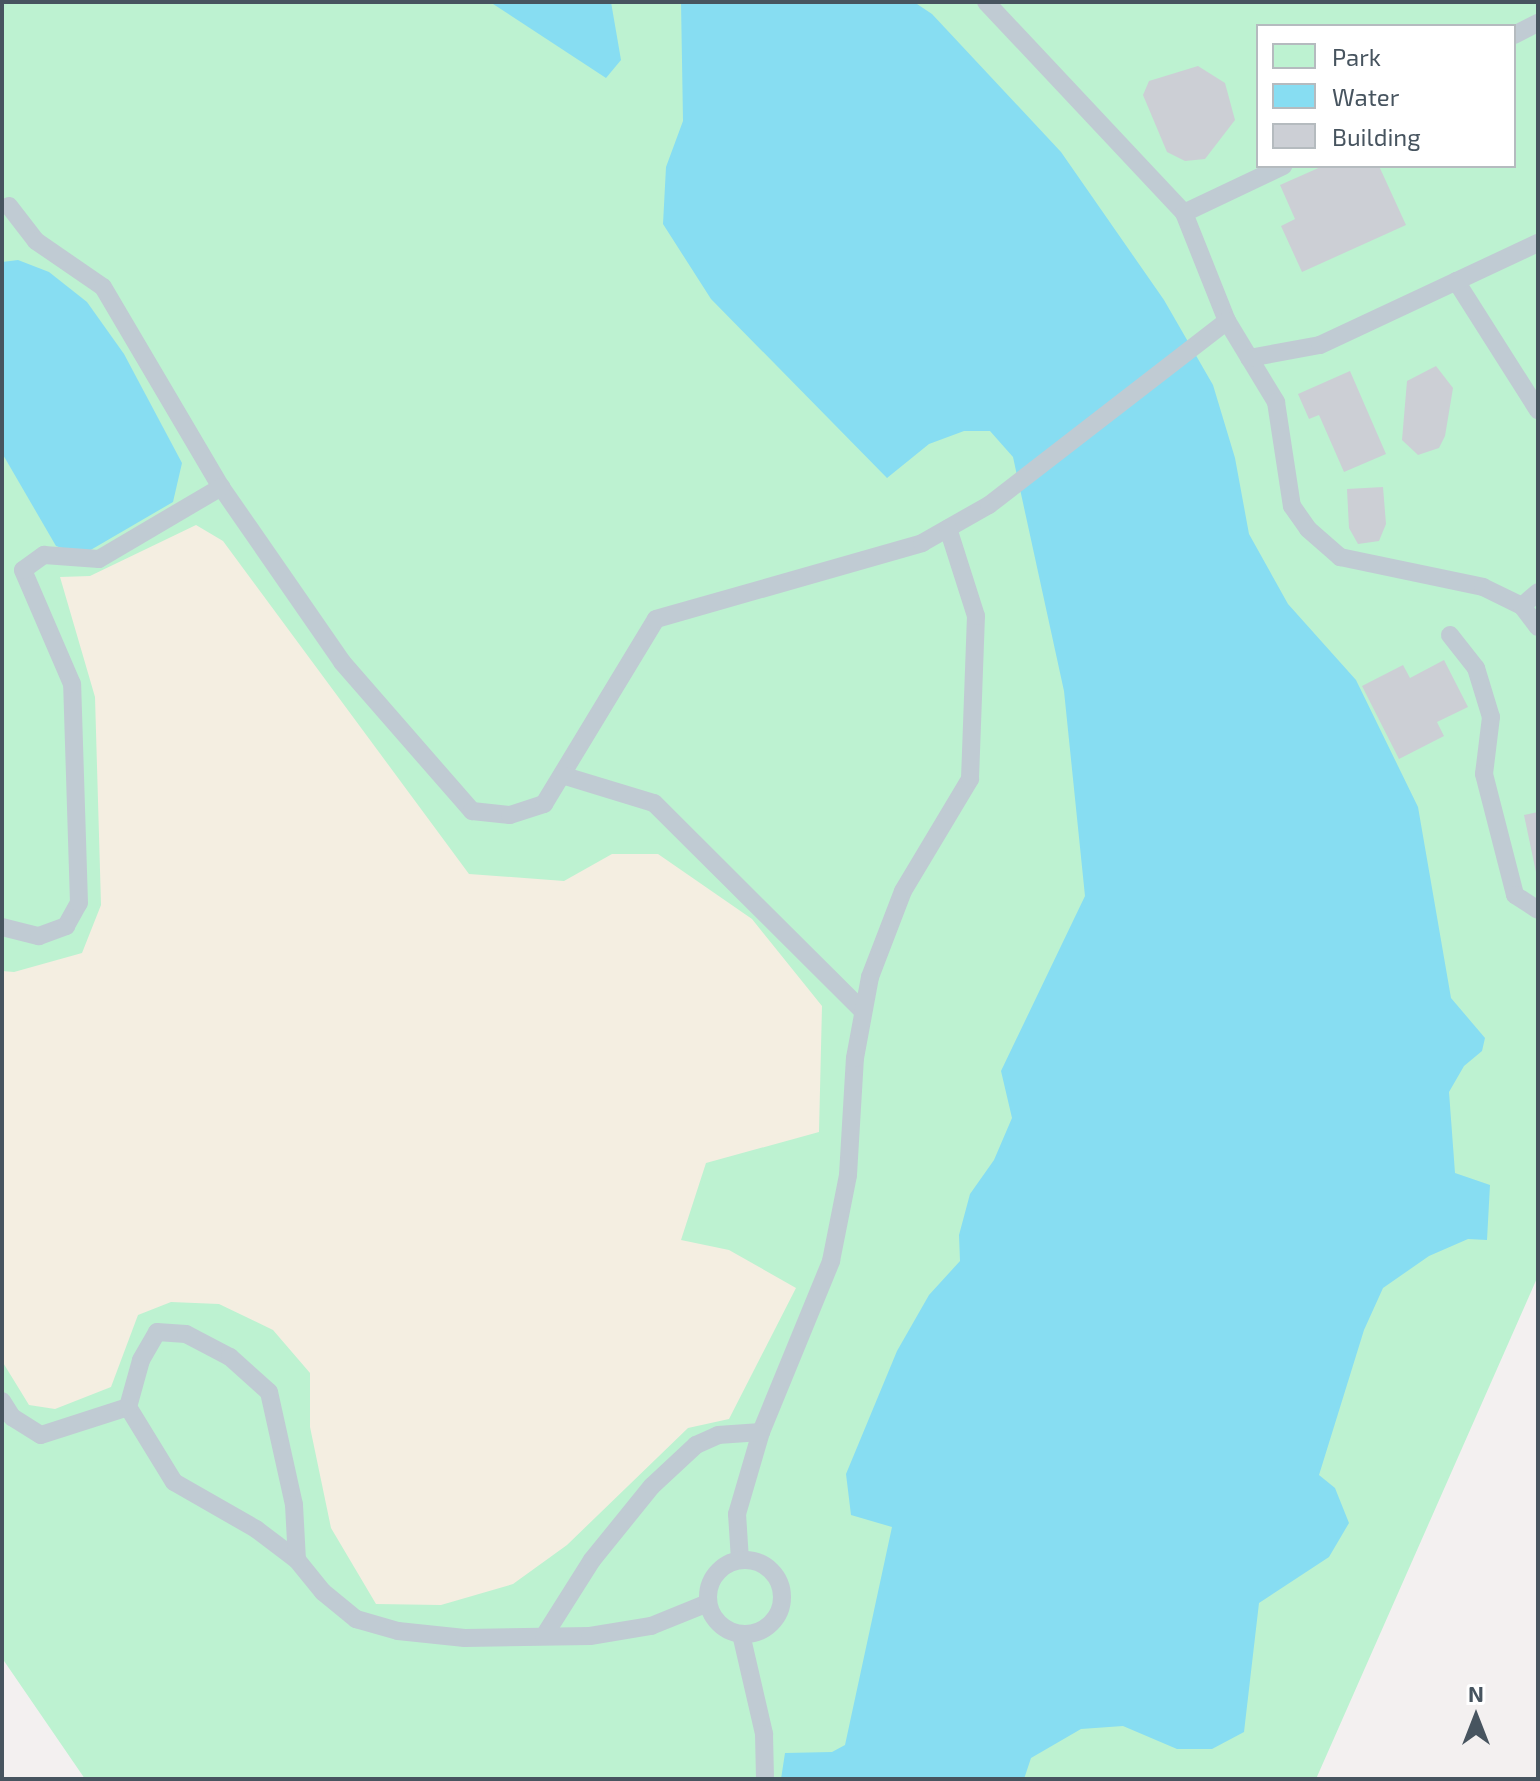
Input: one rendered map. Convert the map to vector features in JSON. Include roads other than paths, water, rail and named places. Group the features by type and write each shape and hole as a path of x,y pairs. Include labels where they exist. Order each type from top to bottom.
{"lane":[{"path":"986,2 1184,213 1227,321 1276,402 1292,506 1308,529 1340,557 1483,587 1522,606 1538,627"},
{"path":"1516,34 1538,23"},
{"path":"1184,213 1279,168"},
{"path":"9,206 36,241 103,287 221,487 342,662 472,811 510,815 544,804 565,776 656,619 922,543 989,505 1227,321"},
{"path":"1249,358 1320,345 1538,243"},
{"path":"1456,281 1538,410"},
{"path":"2,927 39,936 66,926 79,903 72,684 23,570 44,555 99,559 221,487"},
{"path":"740,1560 737,1514 761,1432 831,1261 848,1175 863,1011 884,930 970,779 976,616 948,528"},
{"path":"1522,606 1538,592"},
{"path":"1450,635 1476,668 1491,717 1484,774 1515,895 1538,910"},
{"path":"565,776 654,803 863,1011"},
{"path":"297,1560 294,1505 269,1392 230,1357 186,1334 157,1332 141,1360 128,1407 174,1482 256,1529 297,1560 323,1592 356,1619 411,1633 544,1636 651,1626 708,1603"},
{"path":"2,1401 12,1417 41,1435 128,1407"},
{"path":"544,1636 592,1560 652,1486 696,1445 718,1435 761,1432"},
{"path":"740,1560 765,1565 782,1597 765,1628 741,1634 719,1624 708,1603 711,1579 740,1560"},
{"path":"741,1634 764,1734 765,1779"}],"water":[{"path":"490,2 611,2 621,60 606,78"},
{"path":"681,2 914,2 932,14 1061,152 1164,300 1213,385 1235,458 1249,534 1288,604 1356,680 1418,807 1451,998 1485,1038 1482,1051 1464,1066 1449,1092 1455,1173 1490,1185 1487,1240 1468,1239 1429,1256 1383,1288 1364,1330 1319,1475 1335,1488 1349,1523 1329,1557 1259,1603 1244,1732 1212,1749 1177,1749 1123,1726 1081,1729 1031,1758 1024,1779 781,1779 785,1753 832,1752 845,1745 892,1527 851,1515 846,1474 897,1351 929,1295 960,1261 959,1235 970,1194 994,1160 1012,1118 1001,1071 1085,896 1064,691 1013,457 990,431 964,431 929,444 887,478 711,299 663,224 666,167 683,121"},
{"path":"18,260 49,272 87,302 124,354 182,463 173,502 82,555 56,546 2,453 2,262"}]}
